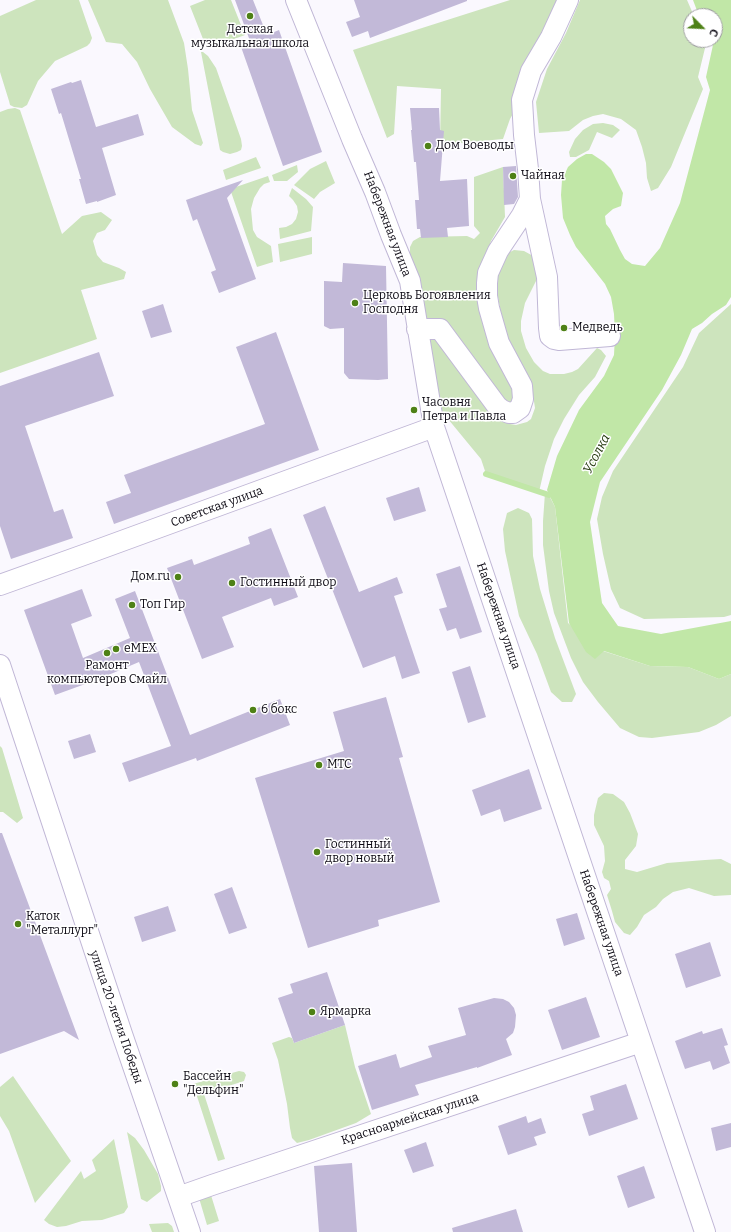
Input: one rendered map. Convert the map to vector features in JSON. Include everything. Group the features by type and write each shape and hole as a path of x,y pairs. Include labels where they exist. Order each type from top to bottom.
{"street":[{"name":"Набережная улица","path":"296,0 410,281 434,427 705,1232"},
{"path":"568,0 551,37 531,70 522,100 530,199 547,277 550,336 559,340 610,336"},
{"path":"417,329 440,330 497,406 509,413 513,413 520,408 523,399 522,386 499,343 492,320 487,289 488,274 498,251 522,215 530,199"},
{"name":"Советская улица","path":"0,585 434,427"},
{"name":"улица 20-летия Победы","path":"0,665 112,1004 190,1232"},
{"name":"Красноармейская улица","path":"178,1198 212,1185 642,1042"}],"shaded area":[{"path":"36,0 79,0 92,38 87,46 55,61 38,81 27,105 22,108 14,107 10,105 0,72 0,16"},
{"path":"88,0 168,0 184,43 192,110 203,143 201,146 195,144 172,127 150,89 137,62 122,44 106,42"},
{"path":"205,0 231,0 245,35 215,45 203,39 190,6"},
{"path":"510,0 558,0 503,139 440,145 441,89 397,86 394,134 387,138 353,50"},
{"path":"580,0 687,0 690,8 683,8 683,48 705,48 698,77 703,89 671,167 658,188 651,191 647,178 646,163 636,130 621,119 603,114 583,120 569,131 539,133 536,102 547,69 566,33"},
{"path":"201,52 208,56 216,68 241,139 241,150 237,152 230,154 220,150"},
{"path":"15,108 20,110 62,234 82,216 101,212 112,220 105,230 97,233 93,241 97,255 103,262 126,272 124,279 81,290 97,339 0,373 0,112"},
{"path":"603,123 613,125 620,130 612,138 597,132 589,150 576,157 570,157 569,152 575,139 583,130 593,124"},
{"path":"256,157 261,168 226,180 223,170"},
{"path":"326,161 335,183 320,192 314,199 294,185 310,169"},
{"path":"297,165 298,172 287,181 274,181 272,175"},
{"path":"503,167 505,217 491,241 485,260 519,380 513,413 440,330 422,329 410,255 410,247 413,241 420,237 467,236 474,239 480,233 474,226 474,177"},
{"path":"268,176 270,182 264,184 260,188 254,198 251,209 253,230 257,237 271,246 273,262 257,267 230,189"},
{"path":"292,188 306,199 313,207 311,231 280,239 279,228 292,224 296,219 298,212 297,206 289,196"},
{"path":"312,237 312,254 280,262 278,244"},
{"path":"514,250 524,251 535,257 538,273 537,279 525,303 521,321 521,331 526,348 534,362 543,371 550,374 564,374 578,369 597,348 606,356 595,377 579,395 554,439 545,466 539,492 486,474 481,459 434,402 423,334 433,334 501,419 510,424 516,425 527,422 531,419 535,408 533,395 515,360 502,319 496,286 499,268 508,253"},
{"path":"731,304 731,615 724,617 644,619 620,608 611,589 597,519 602,497 613,471 683,367 699,333"},
{"path":"545,493 549,495 555,507 568,623 603,651 650,666 688,667 719,679 731,674 731,716 716,725 699,732 652,738 639,737 620,728 598,702 583,682 571,658 554,613 549,591 543,545"},
{"path":"518,508 529,513 532,519 533,556 540,589 555,638 576,694 572,702 562,702 551,692 537,654 519,616 505,551 503,529 507,513"},
{"path":"0,746 2,748 23,818 17,823 3,812 0,812"},
{"path":"604,793 613,794 624,802 638,834 636,846 625,860 625,869 637,872 667,863 721,859 731,864 731,895 714,896 689,888 673,892 644,915 630,935 624,933 615,922 607,895 611,889 609,881 604,878 602,872 605,861 604,846 594,825 594,815 598,798"},
{"path":"345,1025 355,1067 371,1114 356,1123 297,1143 292,1138 278,1060 272,1043 289,1037 292,1038 294,1043"},
{"path":"239,1071 244,1072 246,1075 244,1081 204,1094 225,1159 218,1161 193,1084"},
{"path":"13,1076 71,1161 35,1203 9,1131 0,1116 0,1087"},
{"path":"127,1132 135,1138 144,1150 158,1174 161,1191 147,1202 141,1199"},
{"path":"114,1139 128,1207 124,1213 102,1220 82,1221 57,1227 44,1220 81,1171 84,1179 96,1171 92,1160"},
{"path":"210,1192 219,1221 207,1225 199,1198"},
{"path":"168,1223 172,1226 174,1232 152,1232 149,1224"}],"water":[{"name":"Усолка","path":"693,0 731,0 731,297 726,305 692,329 681,355 662,390 600,482 590,522 602,603 618,626 661,634 731,621 731,674 719,679 688,667 650,666 604,651 595,659 586,652 569,623 555,507 547,490 557,456 579,410 604,376 614,355 615,335 614,314 611,297 605,284 576,247 563,218 561,195 562,180 568,167 577,159 586,154 592,154 611,169 623,193 621,206 613,209 605,216 606,224 625,259 632,264 645,266 660,248 680,203 710,90 706,77 712,48 723,48 723,8 696,8"}],"building":[{"path":"235,0 253,0 267,35 279,30 322,152 283,166 240,44 250,41"},
{"path":"354,0 467,1 370,38 368,31 352,37 346,22 360,17"},
{"path":"81,80 96,127 138,114 144,135 102,148 116,195 97,202 86,204 79,179 81,179 61,113 59,114 51,89"},
{"path":"410,108 439,108 440,130 444,131 440,181 467,179 469,226 447,228 448,237 421,238 420,229 417,229 415,200 419,200 416,162 414,162"},
{"name":"Чайная","path":"516,166 518,197 514,204 504,205 503,167"},
{"path":"243,180 227,198 256,279 219,293 211,272 216,270 197,219 193,221 186,200"},
{"name":"Церковь Богоявления Господня","path":"343,263 386,266 388,379 349,379 344,373 344,328 330,329 324,326 324,281 342,282"},
{"path":"163,304 172,332 151,338 142,311"},
{"path":"276,332 319,450 114,524 106,502 131,493 124,475 265,424 236,347"},
{"path":"99,352 114,396 25,426 54,512 63,509 73,538 11,559 0,526 0,386"},
{"path":"419,487 426,511 394,521 386,498"},
{"path":"325,506 359,592 397,577 403,593 394,596 420,673 402,679 395,656 363,668 303,515"},
{"name":"Гостинный двор","path":"271,528 298,597 274,606 271,598 222,617 234,647 202,659 167,568 192,559 194,565 250,544 248,537"},
{"path":"460,566 482,632 460,639 456,628 447,631 439,609 447,607 436,574"},
{"path":"82,589 92,616 71,624 83,658 130,638 115,599 135,591 190,735 280,699 290,725 197,761 196,758 129,782 122,763 171,746 139,662 55,695 24,610"},
{"path":"470,666 486,717 468,723 452,672"},
{"path":"386,697 403,757 399,758 440,902 378,920 379,926 308,948 255,778 344,751 333,712"},
{"path":"90,734 96,752 74,759 68,741"},
{"path":"529,769 542,809 504,822 500,809 481,816 472,790"},
{"name":"Каток \"Металлург\"","path":"0,833 2,833 79,1040 64,1031 0,1054"},
{"path":"232,887 247,928 229,934 214,894"},
{"path":"168,906 176,931 142,942 134,917"},
{"path":"577,913 585,939 564,946 556,919"},
{"path":"710,942 721,976 686,988 675,954"},
{"name":"Ярмарка","path":"327,972 345,1025 294,1043 278,998 293,993 290,984"},
{"path":"586,997 600,1037 562,1050 548,1010"},
{"path":"494,998 503,999 509,1002 514,1008 516,1015 515,1027 513,1033 506,1039 512,1055 477,1068 415,1085 419,1095 372,1110 358,1066 396,1054 400,1068 432,1057 428,1046 466,1035 458,1008"},
{"path":"722,1028 728,1045 724,1046 730,1063 713,1070 710,1061 685,1069 675,1041 702,1031 703,1034"},
{"path":"626,1084 638,1119 589,1136 582,1114 594,1110 590,1096"},
{"path":"526,1116 528,1123 541,1118 546,1133 534,1137 537,1145 508,1155 498,1126"},
{"path":"731,1123 731,1147 716,1151 711,1128"},
{"path":"426,1142 434,1166 413,1173 404,1150"},
{"path":"352,1163 357,1232 319,1232 314,1166"},
{"path":"644,1166 655,1198 628,1208 617,1176"},
{"path":"516,1209 523,1232 453,1232 452,1228"}],"waterway":[{"path":"486,474 549,495"}],"place":[{"name":"Детская музыкальная школа","path":"250,16"},
{"name":"Дом Воеводы","path":"428,146"},
{"name":"Чайная","path":"513,176"},
{"name":"Церковь Богоявления Господня","path":"355,303"},
{"name":"Медведь","path":"564,328"},
{"name":"Часовня Петра и Павла","path":"414,410"},
{"name":"Дом.ru","path":"178,577"},
{"name":"Гостинный двор","path":"232,583"},
{"name":"Топ Гир","path":"132,605"},
{"name":"eMEX","path":"116,649"},
{"name":"Рамонт компьютеров Смайл","path":"107,653"},
{"name":"6 бокс","path":"253,710"},
{"name":"МТС","path":"319,765"},
{"name":"Гостинный двор новый","path":"317,852"},
{"name":"Каток \"Металлург\"","path":"18,924"},
{"name":"Ярмарка","path":"312,1012"},
{"name":"Бассейн \"Дельфин\"","path":"175,1084"}]}
